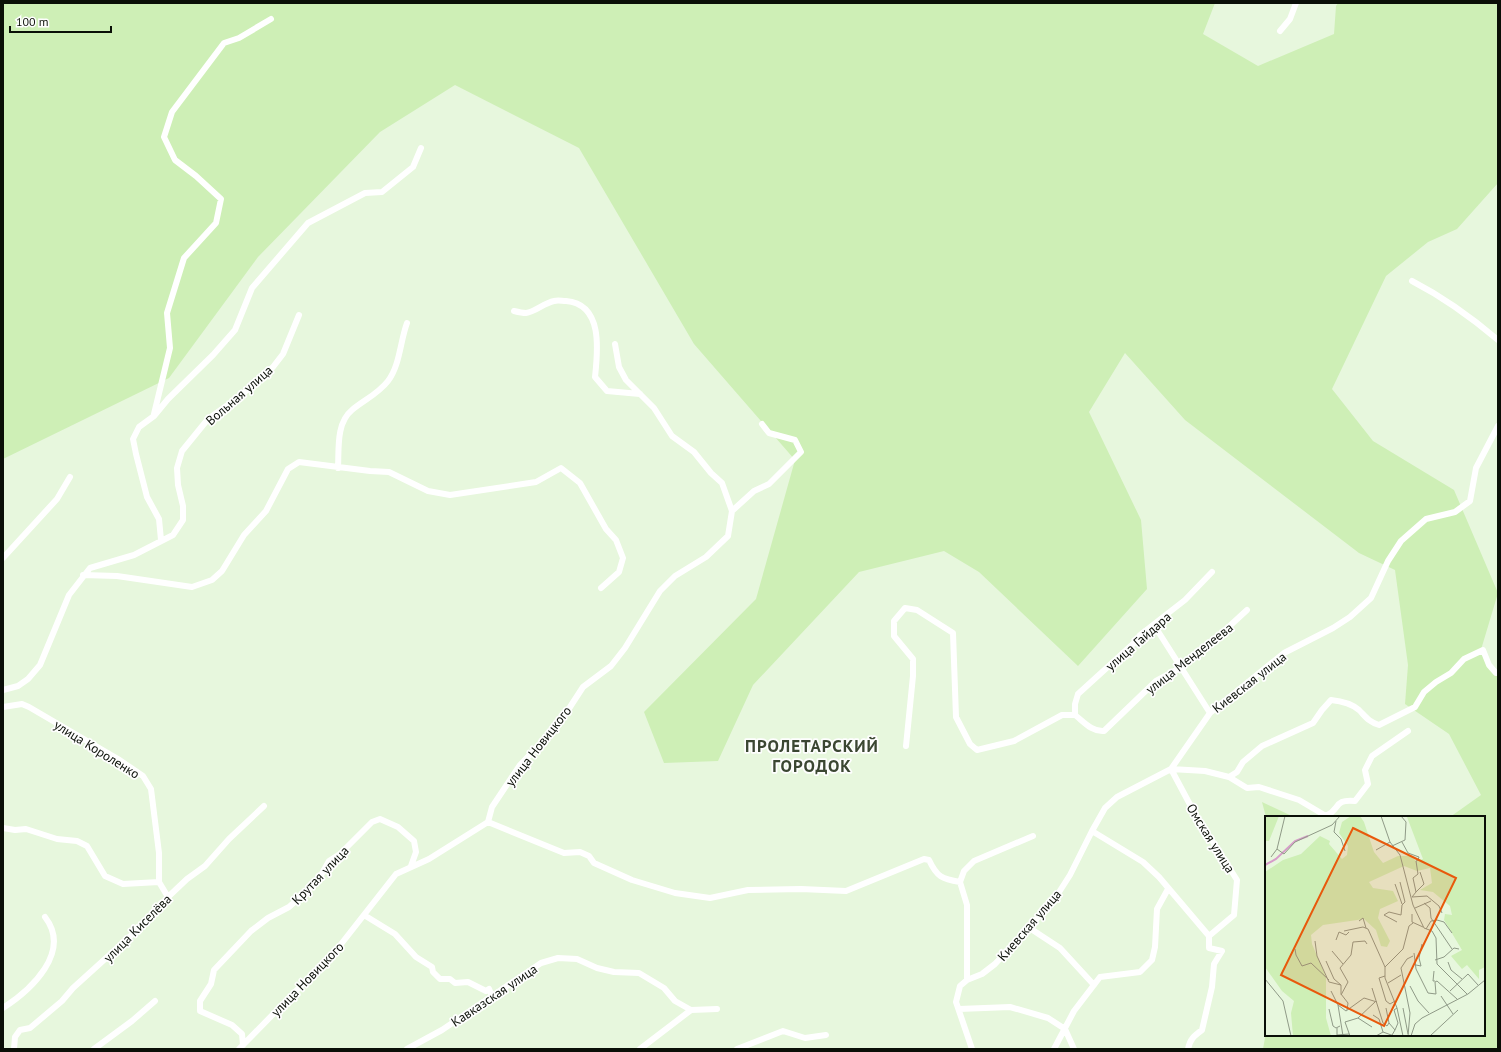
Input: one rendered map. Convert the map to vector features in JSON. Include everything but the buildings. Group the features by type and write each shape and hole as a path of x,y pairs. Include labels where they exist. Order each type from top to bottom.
{"street":[{"path":"1280,31 1290,19 1296,3"},
{"path":"154,416 170,348 167,313 184,258 216,223 221,199 196,176 175,160 164,137 172,112 224,43 239,38 272,19"},
{"path":"3,690 23,682 40,665 69,595 83,575 90,568 134,555 161,540 159,519 147,497 133,439 139,427 154,416 168,399 213,356 235,330 252,288 308,223 365,193 382,192 413,167 421,148"},
{"path":"1412,281 1431,291 1476,321 1498,340"},
{"path":"514,311 527,313 541,305 555,300 575,302 588,311 594,325 598,349 595,377 607,391 640,394"},
{"name":"Вольная улица","path":"161,540 173,534 182,520 183,506 178,485 177,468 182,451 208,419 239,397 272,368 283,354 299,315"},
{"path":"338,468 340,427 350,410 375,395 388,381 398,360 407,323"},
{"path":"614,344 619,367 626,380 640,394"},
{"name":"улица Новицкого","path":"241,1047 338,948 396,874 429,859 488,822 492,807 520,765 559,724 583,687 611,666 625,648 660,591 675,576 706,557 728,536 732,511 722,483 711,473 694,452 672,436 654,408 640,394"},
{"path":"732,511 754,491 769,484 801,452 795,440 769,433 762,424"},
{"name":"Киевская улица","path":"967,980 982,974 995,964 1054,900 1070,875 1105,808 1116,797 1171,769 1210,713 1284,653 1333,628 1350,617 1371,598 1388,561 1401,541 1426,519 1455,512 1470,501 1476,468 1498,426"},
{"path":"83,575 117,576 169,585 192,586 212,580 222,571 244,535 266,511 288,469 299,462 338,468 389,472 428,491 450,495 536,482 561,468 580,483 606,529 616,540 624,558 619,572 601,588"},
{"path":"3,558 57,499 70,477"},
{"name":"улица Гайдара","path":"1075,715 1075,704 1078,694 1134,643 1140,635 1185,600 1212,572"},
{"path":"906,746 913,659 894,636 894,621 905,608 917,610 953,633 956,717 970,744 977,750 1014,741 1062,715 1075,715"},
{"name":"улица Менделеева","path":"1075,715 1088,726 1098,731 1104,731 1156,681 1180,668 1222,633 1246,610"},
{"path":"1154,625 1210,713"},
{"path":"1228,777 1237,772 1243,762 1262,746 1313,723 1331,700 1342,701 1358,709 1370,722 1379,725 1415,707 1424,692 1436,682 1451,673 1464,659 1471,655 1484,651 1489,665 1496,673 1498,673"},
{"name":"улица Короленко","path":"3,707 22,704 29,707 118,759 143,776 151,789 159,853 160,882 168,897"},
{"path":"1171,769 1205,771 1228,777 1247,788 1259,787 1299,800 1326,816 1332,814 1339,803 1345,800 1355,801 1368,784 1365,770 1372,756 1408,730"},
{"name":"Омская улица","path":"1171,769 1197,818 1237,880 1234,914 1209,936"},
{"name":"улица Киселёва","path":"14,1049 15,1037 20,1030 30,1028 62,1001 73,988 148,920 168,897 205,866 229,839 264,806"},
{"name":"Крутая улица","path":"241,1047 242,1034 232,1025 200,1011 200,1002 211,984 214,970 251,931 268,918 289,907 308,890 320,877 329,861 340,854 372,822 380,819 392,825 414,841 416,852 411,866"},
{"path":"488,822 564,853 580,852 589,856 594,863 632,880 675,893 710,898 748,890 801,889 846,891 924,859 929,860 935,872 946,880 960,882"},
{"path":"3,828 15,830 26,829 57,839 77,841 87,846 106,876 123,884 160,882"},
{"path":"1092,831 1143,862 1159,877 1209,936 1209,948 1222,952 1214,964 1212,987 1202,1030 1194,1036 1188,1049"},
{"path":"972,1049 956,1002 960,986 967,980 967,906 960,882 964,871 974,861 1033,836"},
{"path":"1054,1049 1074,1011 1100,977 1140,972 1152,960 1155,947 1157,909 1168,889"},
{"path":"364,915 395,934 416,957 432,967 433,972 440,979 450,980 455,983 473,983 486,990 489,989 492,996"},
{"path":"3,1008 19,998 37,980 47,964 54,947 54,934 45,917"},
{"path":"1028,927 1060,948 1094,985"},
{"name":"Кавказская улица","path":"407,1049 442,1030 541,963 558,958 577,958 597,968 614,972 639,973 664,988 675,1001 691,1010"},
{"path":"94,1049 132,1021 155,1000"},
{"path":"959,1009 1010,1007 1048,1018 1065,1029 1074,1049"},
{"path":"640,1049 691,1010 717,1009"},
{"path":"737,1049 783,1031 805,1038 826,1035"}],"green space":[{"path":"3,3 1215,3 1203,34 1258,66 1334,34 1336,6 1338,3 1498,3 1498,183 1457,229 1428,242 1386,276 1332,389 1373,441 1454,490 1498,593 1480,653 1498,673 1498,1049 1263,1049 1265,1036 1485,1036 1485,816 1451,816 1481,795 1449,734 1405,704 1408,665 1395,570 1359,553 1185,420 1125,353 1089,412 1141,520 1147,589 1078,666 979,572 944,551 859,572 753,685 718,761 664,763 644,712 756,599 795,460 694,344 579,148 455,85 380,132 258,257 169,378 3,459"},
{"path":"1262,802 1292,816 1266,816"}],"district":[{"name":"ПРОЛЕТАРСКИЙ ГОРОДОК","path":"812,756"}]}
